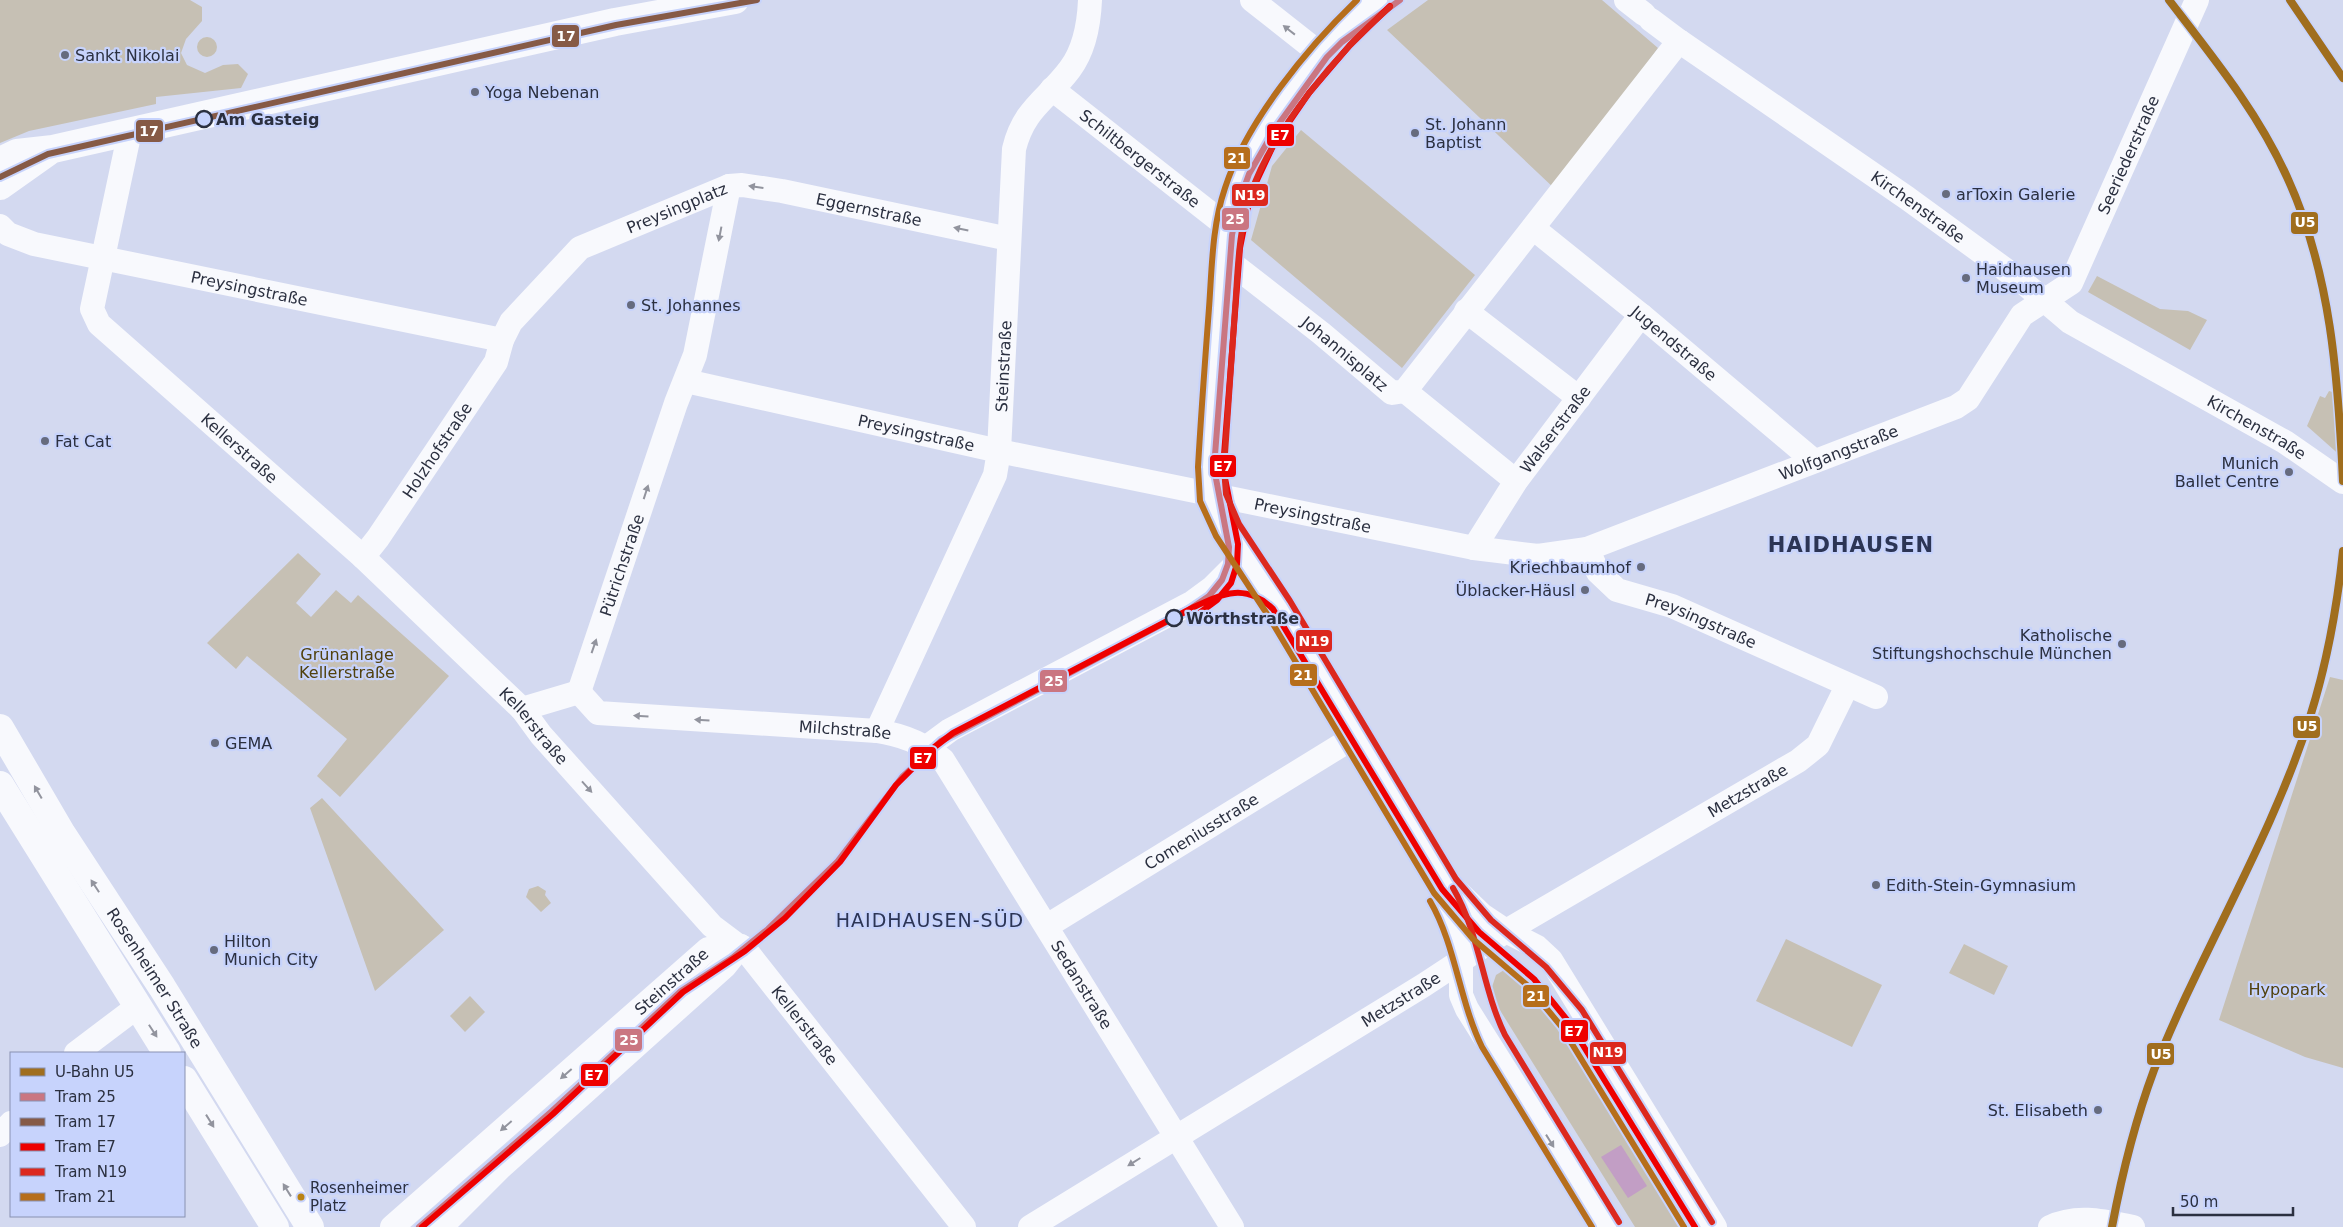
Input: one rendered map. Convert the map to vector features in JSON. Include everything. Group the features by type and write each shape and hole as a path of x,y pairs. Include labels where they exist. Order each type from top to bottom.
{"main road":[{"path":"0,161 17,154 53,149 606,24 735,0"},
{"path":"0,186 53,149"},
{"name":"Rosenheimer Straße","path":"0,728 62,834 162,987 310,1226"},
{"name":"Rosenheimer Straße","path":"0,785 166,1052"},
{"path":"185,1082 276,1227"}],"street":[{"name":"Steinstraße","path":"877,731 995,475 999,451 1014,149 1018,133 1035,105 1071,68 1088,29 1090,0"},
{"path":"1252,0 1322,56"},
{"path":"1375,0 1343,31 1284,107 1254,151 1237,191 1228,228 1210,474 1214,495 1223,522 1439,874 1461,940 1463,960 1461,995 1467,1009 1604,1227"},
{"name":"Seeriederstraße","path":"2045,300 2071,283 2198,0"},
{"name":"Kirchenstraße","path":"1640,11 1679,41 1907,198 2045,300 2070,322 2285,442 2343,482"},
{"name":"Johannisplatz","path":"1226,259 1322,333 1392,393 1405,391 1679,41"},
{"name":"Schiltbergerstraße","path":"1052,89 1228,228"},
{"name":"Kellerstraße","path":"130,131 92,310 99,324 363,557 522,710 541,735 712,926 741,946 964,1227"},
{"name":"Eggernstraße","path":"729,186 742,185 782,191 1009,239"},
{"name":"Preysingplatz","path":"502,340 511,322 580,248 729,186"},
{"name":"Preysingplatz","path":"686,382 695,355 729,186"},
{"name":"Preysingstraße","path":"0,226 8,234 34,244 502,340"},
{"name":"Jugendstraße","path":"1532,228 1641,315 1814,461"},
{"name":"Wolfgangstraße","path":"1587,549 1962,404 1968,400 2022,315 2045,300"},
{"path":"1466,311 1579,398"},
{"name":"Walserstraße","path":"1474,548 1516,481 1641,315"},
{"name":"Holzhofstraße","path":"363,557 378,538 496,362 502,340"},
{"name":"Preysingstraße","path":"686,382 999,451 1474,548 1538,556 1587,549 1598,572 1617,590 1672,606 1876,698"},
{"name":"Pütrichstraße","path":"579,692 670,420 686,382"},
{"path":"1405,391 1516,481"},
{"path":"927,747 950,730 1193,602 1212,588 1244,556"},
{"name":"Metzstraße","path":"1030,1227 1463,960 1506,931 1798,761 1818,746 1847,686"},
{"path":"522,710 579,692"},
{"name":"Milchstraße","path":"579,692 598,713 877,731 912,740 927,747"},
{"name":"Comeniusstraße","path":"1047,926 1356,736"},
{"name":"Sedanstraße","path":"927,747 943,760 1232,1227"},
{"path":"1439,874 1465,901 1506,931 1537,947 1551,960 1715,1227"},
{"name":"Steinstraße","path":"392,1227 708,949 741,946"},
{"name":"Steinstraße","path":"441,1227 501,1167 726,966 741,946"},
{"path":"77,1052 137,1007"},
{"path":"0,1135 10,1124"},
{"path":"2050,1227 2068,1220 2086,1218 2123,1226"}],"green space":[{"path":"0,0 190,0 202,7 202,21 186,39 181,53 187,65 205,73 223,65 238,64 248,74 241,88 156,97 156,104 29,131 0,143"},
{"path":"1428,0 1602,0 1658,48 1556,190 1387,30"},
{"path":"207,37 214,40 217,47 214,54 207,57 200,54 197,47 200,40"},
{"path":"1301,130 1475,275 1402,368 1251,240 1272,166"},
{"path":"2097,276 2160,309 2188,311 2207,320 2190,350 2088,292"},
{"path":"2329,391 2343,395 2343,458 2307,426 2320,396 2325,398"},
{"name":"Grünanlage Kellerstraße","path":"298,553 321,574 296,603 311,617 336,590 351,603 358,595 449,676 340,797 317,776 347,739 247,656 236,669 207,643"},
{"name":"Hypopark","path":"2330,677 2343,680 2343,1068 2305,1057 2219,1020"},
{"path":"322,798 444,930 375,991 310,808"},
{"path":"538,886 546,891 545,895 551,903 541,912 526,897 529,889"},
{"path":"1786,939 1882,985 1852,1047 1756,1001"},
{"path":"1964,944 2008,966 1994,995 1949,973"},
{"path":"1509,967 1518,968 1528,974 1686,1227 1635,1227 1493,999 1491,990 1496,975"},
{"path":"470,996 485,1012 465,1032 450,1016"}],"shaded area":[{"path":"1621,1145 1647,1186 1628,1198 1601,1157"}],"metro line":[{"name":"U5","path":"2169,0 2202,42 2248,107 2275,153 2302,213 2314,250 2330,326 2335,364 2343,481"},
{"name":"U5","path":"2290,0 2343,78"},
{"name":"U5","path":"2112,1227 2130,1148 2154,1070 2193,982 2276,807 2310,717 2331,635 2343,551"}],"tram line":[{"name":"17","path":"0,177 48,154 616,25 757,0"},
{"name":"21","path":"1357,0 1319,40 1280,87 1248,137 1225,188 1217,217 1212,262 1198,467 1200,501 1216,536 1267,614 1434,893 1473,939 1527,985 1561,1026 1684,1227"},
{"name":"25","path":"419,1227 552,1111 681,991 732,958 768,929 837,862 902,777 941,741 1187,611 1209,596 1222,580 1228,564 1229,547 1214,468 1232,235 1239,202 1249,174 1275,129 1327,57 1342,42 1400,0"},
{"name":"E7","path":"1194,617 1217,600 1231,583 1237,564 1238,544 1223,468 1240,248 1251,193 1274,144 1309,93 1350,45 1390,6"},
{"name":"N19","path":"1390,7 1350,45 1310,92 1275,143 1251,193 1243,222 1238,265 1224,468 1226,494 1239,524 1290,601 1456,879 1491,920 1546,967 1582,1010 1712,1222"},
{"name":"E7","path":"422,1227 553,1114 683,992 745,951 785,918 840,862 896,785 932,749 953,733 1194,607 1215,598 1235,593 1253,596 1273,609 1442,889 1479,932 1534,979 1568,1021 1695,1227"},
{"name":"N19","path":"1453,888 1469,924 1491,999 1505,1035 1619,1222"},
{"name":"21","path":"1430,901 1446,936 1468,1011 1482,1047 1592,1227"}],"place":[{"name":"Sankt Nikolai","path":"65,55"},
{"name":"Yoga Nebenan","path":"475,92"},
{"name":"Am Gasteig","path":"204,119"},
{"name":"St. Johann Baptist","path":"1415,133"},
{"name":"arToxin Galerie","path":"1946,194"},
{"name":"Haidhausen Museum","path":"1966,278"},
{"name":"St. Johannes","path":"631,305"},
{"name":"Fat Cat","path":"45,441"},
{"name":"Munich Ballet Centre","path":"2289,472"},
{"name":"Kriechbaumhof","path":"1641,567"},
{"name":"Üblacker-Häusl","path":"1585,590"},
{"name":"Wörthstraße","path":"1174,618"},
{"name":"Katholische Stiftungshochschule München","path":"2122,644"},
{"name":"GEMA","path":"215,743"},
{"name":"Edith-Stein-Gymnasium","path":"1876,885"},
{"name":"Hilton Munich City","path":"214,950"},
{"name":"St. Elisabeth","path":"2098,1110"},
{"name":"Rosenheimer Platz","path":"301,1197"}],"district":[{"name":"HAIDHAUSEN","path":"1851,545"},
{"name":"HAIDHAUSEN-SÜD","path":"930,920"}]}
